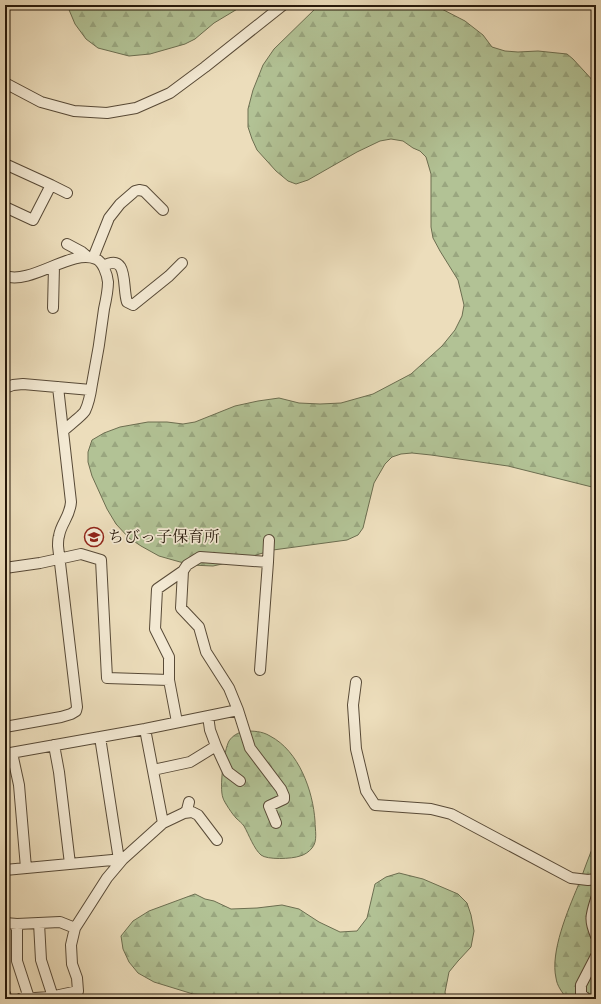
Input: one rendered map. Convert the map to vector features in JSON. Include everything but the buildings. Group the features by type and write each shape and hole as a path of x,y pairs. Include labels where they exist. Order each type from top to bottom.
{"street":[{"path":"5,82 41,102 74,111 107,113 136,108 170,93 283,5"},
{"path":"5,164 67,193"},
{"path":"5,207 33,220 51,185"},
{"path":"91,258 109,218 120,204 135,191 144,191 163,210"},
{"path":"68,244 91,258"},
{"path":"5,276 10,278 26,276 77,258 96,259 105,270 108,282 99,349 91,390 85,411 63,431"},
{"path":"103,266 110,262 118,264 122,269 127,302 133,305 169,276 182,263"},
{"path":"53,308 54,266"},
{"path":"5,388 23,384 91,390"},
{"path":"5,727 61,717 76,711 77,706 59,559 58,536 68,517 71,509 71,502 58,387"},
{"path":"260,670 269,540"},
{"path":"5,568 40,563 81,554 101,560 107,678 169,680"},
{"path":"177,722 169,680 169,656 155,629 157,590 183,571 187,565 200,557 268,562"},
{"path":"183,571 181,608 199,627 206,652 229,688 238,710 250,748 281,789 284,796 284,799 270,806 276,823"},
{"path":"356,682 352,705 356,749 366,791 375,805 431,809 451,814 571,878 588,880 596,879"},
{"path":"26,868 18,785 9,754 238,710"},
{"path":"208,716 210,730 228,772 240,781"},
{"path":"145,729 163,823"},
{"path":"100,737 121,859"},
{"path":"54,745 60,772 70,864"},
{"path":"153,770 190,762 216,746"},
{"path":"184,813 187,810 189,802"},
{"path":"17,924 18,962 30,999 78,995 77,978 72,964 71,945 75,928 121,859 163,823 184,813 192,812 198,815 217,840"},
{"path":"5,870 121,859"},
{"path":"596,899 591,914 591,924 596,936"},
{"path":"5,923 17,924 60,922 75,928"},
{"path":"39,923 41,960 53,997"},
{"path":"587,999 581,994 581,985 596,956"},
{"path":"5,994 7,999"}],"green space":[{"path":"67,5 244,5 214,23 195,39 185,44 150,54 129,56 98,48 86,39 75,24"},
{"path":"319,5 434,5 465,21 483,35 492,47 505,51 538,51 567,54 596,84 596,488 508,466 431,455 412,453 401,454 392,457 385,464 374,483 363,528 358,535 347,540 273,550 213,566 191,565 159,556 129,538 116,524 107,509 92,476 88,462 88,452 92,440 104,433 120,427 148,422 183,424 195,422 235,406 258,401 279,398 299,403 341,403 373,394 411,374 442,346 455,330 462,316 464,305 458,280 433,238 431,227 431,174 426,157 420,151 403,141 391,139 380,141 357,152 308,180 296,184 288,181 276,171 257,150 248,127 248,109 253,90 263,65 274,49"},
{"path":"244,731 264,733 280,743 289,751 303,773 308,785 314,809 316,835 314,845 303,855 291,858 268,858 261,855 254,846 244,826 236,818 224,800 222,793 222,778 227,746 232,737"},
{"path":"596,840 596,999 567,999 556,978 555,968 558,944 565,919"},
{"path":"399,873 423,879 458,894 467,903 474,931 471,947 449,972 445,992 446,999 273,999 193,994 154,982 138,973 129,962 123,949 121,936 133,921 149,911 195,894 231,909 282,905 299,909 319,922 340,932 357,931 367,918 375,884 386,877"}],"place":[{"name":"ちびっ子保育所","path":"94,537"}]}
